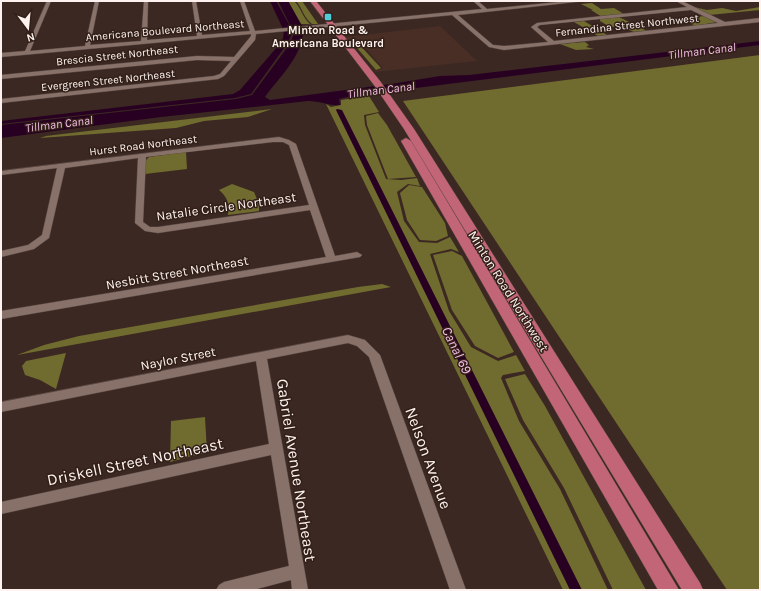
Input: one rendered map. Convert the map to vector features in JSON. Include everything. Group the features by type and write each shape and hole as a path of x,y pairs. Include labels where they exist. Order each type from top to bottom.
{"main road":[{"name":"Minton Road Northwest","path":"306,1 322,26 354,63 368,84 383,98 409,129 692,590"},
{"name":"Minton Road Northwest","path":"313,1 377,83 383,98 405,139 669,590"}],"street":[{"path":"28,52 49,1"},
{"path":"87,47 97,1"},
{"path":"144,42 146,1"},
{"path":"194,1 200,37"},
{"path":"236,59 254,39 242,1"},
{"path":"475,1 487,10"},
{"name":"Americana Boulevard Northeast","path":"1,55 331,26 583,1"},
{"path":"678,1 724,24"},
{"path":"553,43 535,29 535,25 692,8"},
{"name":"Fernandina Street Northwest","path":"454,14 491,46 496,48 510,48 760,20"},
{"name":"Brescia Street Northeast","path":"1,77 197,58 236,59"},
{"name":"Evergreen Street Northeast","path":"1,101 216,78 222,74 236,59"},
{"name":"Hurst Road Northeast","path":"1,173 270,140 287,141 292,144 313,207"},
{"name":"Natalie Circle Northeast","path":"142,156 140,223 148,230 158,230 313,207"},
{"path":"1,254 31,248 40,243 46,236 61,166"},
{"path":"313,207 331,259"},
{"name":"Nesbitt Street Northeast","path":"1,315 357,255"},
{"name":"Naylor Street","path":"1,407 348,339 361,343"},
{"name":"Nelson Avenue","path":"361,343 374,355 458,590"},
{"name":"Gabriel Avenue Northeast","path":"261,356 300,590"},
{"name":"Driskell Street Northeast","path":"1,508 276,448"},
{"path":"224,590 297,570"}],"shaded area":[{"path":"288,1 294,1 296,3 310,24 301,24"},
{"path":"296,1 302,1 318,24 312,24"},
{"path":"592,3 601,9 614,8 624,14 602,17 591,10 593,10 581,4"},
{"path":"694,7 707,10 722,8 736,11 760,7 760,10 709,15"},
{"path":"704,16 717,22 696,26 681,19"},
{"path":"619,17 647,31 634,32 620,26 610,27 600,21 600,19"},
{"path":"584,21 607,35 598,36 574,22"},
{"path":"440,26 477,61 375,72 369,65 375,71 383,68 358,40 350,41 355,48 345,37"},
{"path":"351,41 356,41 381,68 376,70"},
{"path":"585,42 589,45 586,47 594,49 576,50 560,44"},
{"path":"760,55 760,590 727,590 403,101"},
{"path":"369,96 379,112 364,115 365,125 386,179 401,180 417,178 420,186 408,184 397,192 404,221 419,242 437,243 450,237 459,252 451,249 430,254 449,311 471,347 498,361 516,355 525,371 503,375 501,378 519,421 560,489 608,590 563,590 326,104 331,107 341,105 341,100"},
{"path":"272,109 248,117 204,121 176,128 40,138 46,136"},
{"path":"378,113 387,125 416,177 388,179 367,125 366,116"},
{"path":"186,152 187,169 145,174 145,161 149,157"},
{"path":"232,184 254,192 259,204 259,211 228,215 227,201 219,190"},
{"path":"409,185 422,187 445,223 448,236 436,241 420,240 407,220 400,193"},
{"path":"452,251 462,256 514,352 498,358 475,346 452,310 433,255"},
{"path":"382,284 391,287 17,355 44,345 79,336"},
{"path":"66,353 56,389 40,380 25,375 22,366 26,361"},
{"path":"525,374 545,406 646,590 613,590 564,488 523,420 505,379"},
{"path":"205,417 207,452 170,462 171,421"}],"water":[{"path":"270,1 276,1 291,28 283,29"},
{"path":"278,1 288,1 302,26 291,27"},
{"path":"301,29 304,34 292,34 287,44 251,94 235,98 1,124 1,121 233,94 240,90 278,46 283,38 284,30"},
{"name":"Tillman Canal","path":"294,34 303,35 301,44 293,60 265,97 270,100 440,76 469,75 760,41 760,45 352,96 339,99 340,105 308,101 161,117 1,138 1,125 236,99 252,95 289,45"}],"waterway":[{"name":"Canal 69","path":"339,110 576,590"}],"place":[{"name":"Minton Road & Americana Boulevard","path":"328,17"}]}
